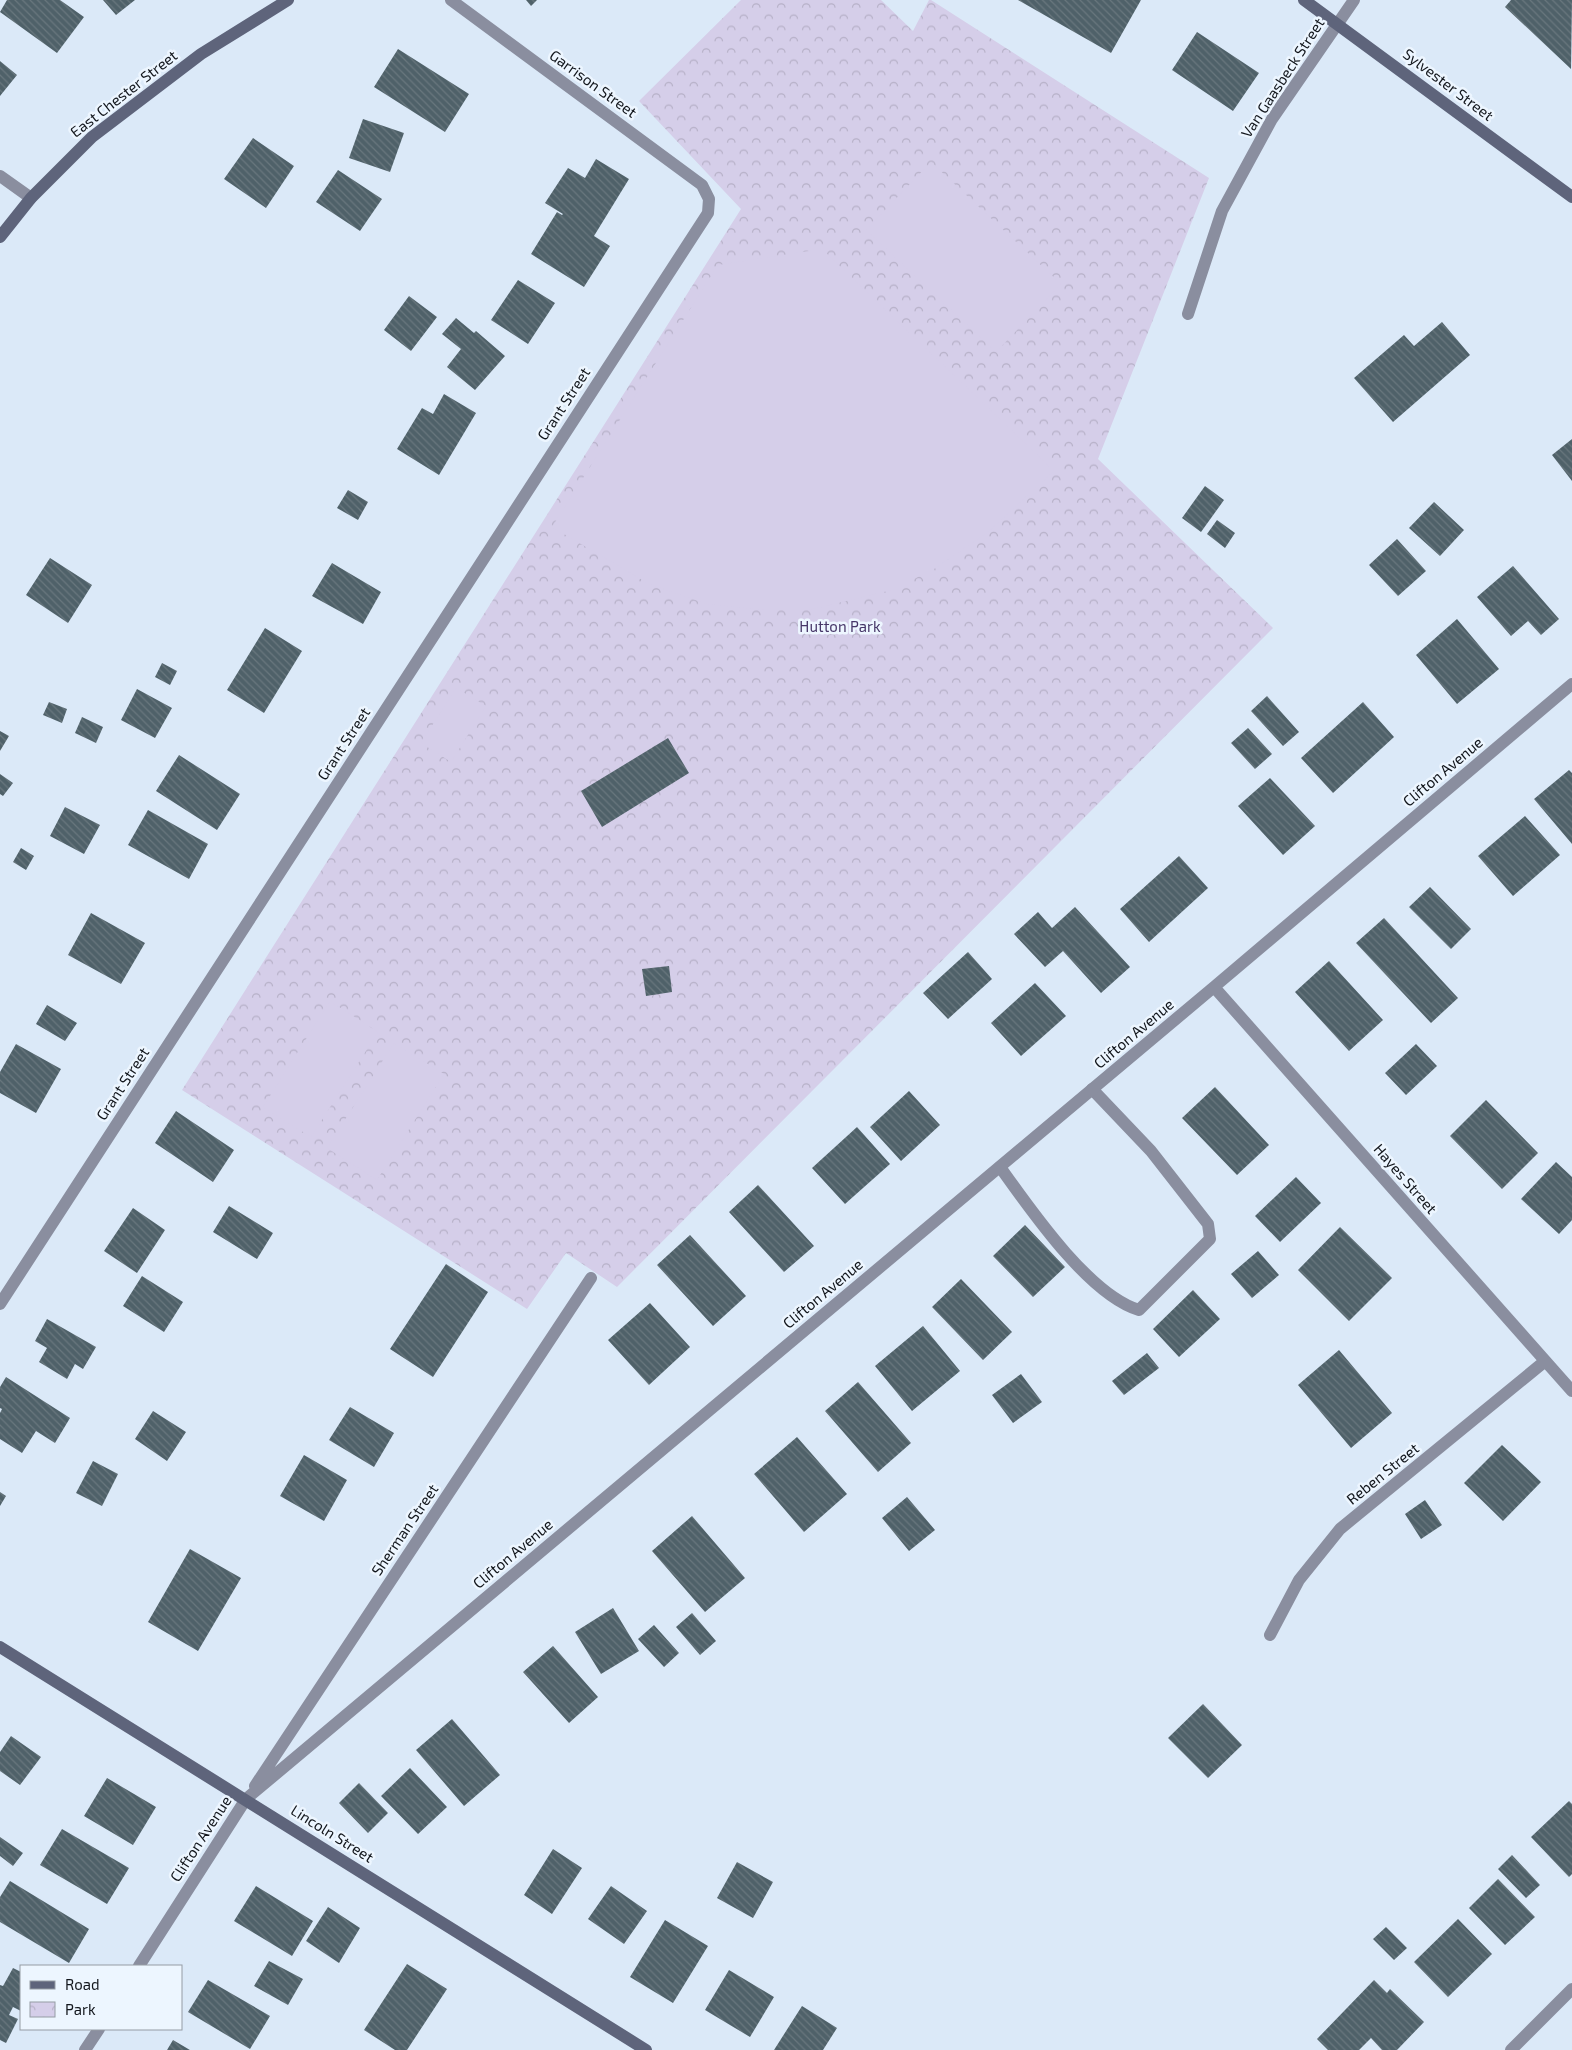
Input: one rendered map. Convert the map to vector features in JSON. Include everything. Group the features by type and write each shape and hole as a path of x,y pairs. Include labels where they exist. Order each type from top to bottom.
{"street":[{"name":"East Chester Street","path":"0,237 31,198 92,137 201,54 288,0"},
{"name":"Garrison Street","path":"451,0 702,185 709,199"},
{"name":"Sylvester Street","path":"1304,0 1338,23 1572,197"},
{"name":"Van Gaasbeck Street","path":"1188,314 1222,211 1272,120 1354,0"},
{"path":"0,176 31,198"},
{"name":"Grant Street","path":"0,1304 708,212 709,199"},
{"name":"Clifton Avenue","path":"140,1965 246,1799 1000,1167 1572,684"},
{"name":"Hayes Street","path":"1214,987 1544,1362 1572,1391"},
{"path":"1000,1167 1044,1227 1099,1287 1125,1306 1139,1310 1210,1239 1208,1224 1151,1151 1092,1089"},
{"name":"Sherman Street","path":"246,1799 591,1278"},
{"name":"Reben Street","path":"1270,1635 1299,1580 1340,1529 1544,1362"},
{"name":"Lincoln Street","path":"0,1647 646,2050"},
{"path":"1511,2050 1572,1989"},
{"path":"85,2050 97,2030"}],"green space":[{"name":"Hutton Park","path":"741,0 881,0 913,31 929,0 931,0 1209,178 1098,459 1273,628 617,1287 566,1253 527,1309 182,1090 741,209 639,101"},
{"path":"931,162 1061,284 996,352 866,230"},
{"path":"822,249 1054,471 988,532 934,569 892,590 809,610 764,610 707,604 649,584 552,527 718,265"},
{"path":"456,688 486,706 451,762 421,743"},
{"path":"330,1001 378,1032 311,1137 263,1107"},
{"path":"394,1043 444,1074 377,1180 327,1148"}],"building":[{"path":"7,0 60,0 84,17 57,53 0,12"},
{"path":"103,0 135,0 116,15"},
{"path":"526,0 537,0 531,6"},
{"path":"1018,0 1141,0 1111,53"},
{"path":"1511,0 1572,0 1571,69 1505,7"},
{"path":"1197,32 1259,73 1233,111 1172,70"},
{"path":"398,49 469,94 445,132 374,87"},
{"path":"0,61 17,75 0,96"},
{"path":"363,119 404,133 390,172 349,158"},
{"path":"253,138 294,166 266,208 224,179"},
{"path":"596,159 629,179 594,236 610,246 584,287 531,254 557,212 563,214 545,203 568,168 585,178"},
{"path":"338,170 382,199 360,231 316,202"},
{"path":"518,280 555,303 528,344 491,320"},
{"path":"409,296 437,317 411,351 384,330"},
{"path":"456,318 474,333 476,331 505,356 475,390 447,367 461,349 442,334"},
{"path":"1442,322 1470,355 1393,422 1354,378 1404,335 1414,346"},
{"path":"444,394 476,413 439,475 397,449 422,408 433,414"},
{"path":"1572,439 1572,481 1552,455"},
{"path":"1205,486 1224,500 1201,532 1182,518"},
{"path":"348,490 368,502 358,520 337,508"},
{"path":"1434,502 1464,530 1440,556 1409,528"},
{"path":"1217,520 1235,533 1225,548 1207,534"},
{"path":"1397,539 1426,571 1398,596 1369,565"},
{"path":"50,558 92,585 68,623 26,595"},
{"path":"332,563 381,592 363,624 312,596"},
{"path":"1513,566 1559,619 1541,635 1528,621 1511,636 1477,597"},
{"path":"1457,619 1499,669 1457,704 1416,655"},
{"path":"265,628 302,651 264,713 227,690"},
{"path":"162,663 177,671 170,685 155,677"},
{"path":"137,689 172,708 155,738 121,720"},
{"path":"1267,696 1299,732 1283,746 1251,711"},
{"path":"49,702 67,709 62,723 43,715"},
{"path":"1363,702 1394,737 1333,793 1301,758"},
{"path":"82,717 103,727 96,743 75,733"},
{"path":"1248,728 1272,754 1255,769 1231,743"},
{"path":"0,731 9,736 0,751"},
{"path":"668,738 689,773 602,827 581,791"},
{"path":"179,755 240,794 217,830 156,791"},
{"path":"1569,770 1572,773 1572,844 1534,799"},
{"path":"0,774 13,783 3,796 0,794"},
{"path":"1270,778 1315,826 1283,855 1238,806"},
{"path":"65,807 100,825 84,854 50,836"},
{"path":"148,810 208,844 189,879 128,845"},
{"path":"1525,816 1560,855 1513,896 1478,856"},
{"path":"21,848 34,856 26,870 13,862"},
{"path":"1179,856 1208,888 1149,942 1120,909"},
{"path":"1430,887 1471,929 1451,949 1409,907"},
{"path":"1075,907 1130,967 1101,993 1063,951 1045,967 1014,934 1038,912 1052,928"},
{"path":"91,913 145,943 121,984 68,955"},
{"path":"1384,918 1458,998 1431,1023 1356,943"},
{"path":"968,952 992,979 948,1019 923,993"},
{"path":"1329,961 1383,1020 1349,1051 1295,992"},
{"path":"669,966 672,992 646,996 642,969"},
{"path":"1035,983 1066,1016 1021,1056 991,1023"},
{"path":"47,1005 77,1023 65,1041 36,1024"},
{"path":"16,1044 61,1069 36,1113 0,1093 0,1072"},
{"path":"1416,1044 1437,1066 1406,1095 1385,1073"},
{"path":"1215,1087 1269,1145 1237,1175 1182,1118"},
{"path":"909,1091 940,1125 901,1161 870,1127"},
{"path":"1486,1100 1538,1153 1502,1189 1450,1136"},
{"path":"176,1111 234,1150 213,1182 155,1143"},
{"path":"857,1127 890,1164 845,1204 812,1168"},
{"path":"1556,1162 1572,1177 1572,1220 1559,1234 1521,1199"},
{"path":"1296,1177 1321,1203 1280,1242 1255,1216"},
{"path":"758,1185 814,1246 784,1272 729,1212"},
{"path":"229,1206 273,1233 257,1259 213,1232"},
{"path":"133,1208 165,1230 137,1273 104,1251"},
{"path":"1025,1225 1065,1267 1033,1297 993,1256"},
{"path":"1340,1227 1392,1278 1349,1321 1298,1270"},
{"path":"690,1235 746,1296 713,1326 657,1265"},
{"path":"1258,1251 1279,1275 1252,1298 1231,1274"},
{"path":"446,1264 488,1292 433,1377 390,1349"},
{"path":"142,1276 183,1302 164,1332 123,1306"},
{"path":"961,1279 1012,1332 983,1360 932,1307"},
{"path":"1193,1290 1220,1319 1179,1357 1153,1329"},
{"path":"650,1303 690,1347 649,1385 608,1340"},
{"path":"47,1319 96,1347 83,1369 75,1364 67,1379 39,1362 47,1348 35,1341"},
{"path":"923,1326 960,1371 912,1411 875,1366"},
{"path":"1339,1350 1392,1413 1351,1448 1298,1385"},
{"path":"1147,1353 1159,1368 1124,1395 1112,1381"},
{"path":"1021,1374 1042,1402 1013,1423 992,1395"},
{"path":"6,1377 70,1418 55,1443 36,1431 22,1453 0,1439 0,1413 2,1409 0,1408 0,1387"},
{"path":"858,1382 911,1443 878,1472 825,1411"},
{"path":"350,1407 394,1433 374,1467 329,1440"},
{"path":"153,1411 186,1432 167,1461 135,1439"},
{"path":"797,1437 847,1494 804,1532 754,1474"},
{"path":"1502,1445 1541,1482 1503,1521 1464,1483"},
{"path":"304,1455 347,1480 324,1521 280,1496"},
{"path":"93,1461 118,1474 102,1506 76,1493"},
{"path":"0,1492 6,1496 0,1506"},
{"path":"907,1497 935,1530 909,1551 882,1518"},
{"path":"1425,1500 1442,1525 1421,1539 1405,1514"},
{"path":"692,1516 745,1578 705,1612 652,1551"},
{"path":"190,1549 241,1578 198,1651 148,1622"},
{"path":"613,1608 639,1651 601,1674 575,1632"},
{"path":"692,1613 716,1641 700,1655 676,1627"},
{"path":"654,1625 679,1653 664,1667 638,1639"},
{"path":"553,1646 598,1697 569,1723 523,1672"},
{"path":"1203,1704 1242,1745 1208,1778 1168,1738"},
{"path":"452,1719 500,1775 464,1806 416,1750"},
{"path":"11,1736 41,1757 20,1785 0,1771 0,1752"},
{"path":"410,1768 447,1807 418,1834 381,1796"},
{"path":"107,1778 156,1807 133,1845 84,1816"},
{"path":"359,1783 388,1813 368,1833 339,1803"},
{"path":"1569,1801 1572,1804 1572,1874 1569,1877 1531,1837"},
{"path":"62,1829 129,1868 107,1904 40,1865"},
{"path":"0,1837 23,1853 13,1866 0,1856"},
{"path":"553,1849 582,1868 552,1914 524,1895"},
{"path":"1512,1855 1540,1885 1526,1898 1498,1869"},
{"path":"737,1862 773,1882 753,1918 717,1898"},
{"path":"1498,1879 1535,1917 1505,1945 1469,1908"},
{"path":"10,1881 89,1929 69,1963 0,1922 0,1897"},
{"path":"256,1886 313,1921 292,1956 234,1921"},
{"path":"611,1886 647,1911 624,1944 588,1919"},
{"path":"328,1907 360,1928 339,1963 306,1941"},
{"path":"1458,1919 1492,1954 1448,1997 1414,1962"},
{"path":"665,1920 708,1946 673,2003 630,1977"},
{"path":"1386,1927 1407,1948 1394,1960 1373,1939"},
{"path":"269,1961 303,1979 288,2005 254,1986"},
{"path":"407,1964 447,1989 407,2050 395,2050 364,2030"},
{"path":"13,1968 20,1972 20,2010 13,2007 9,2015 18,2019 6,2043 0,2040 0,1985 3,1986"},
{"path":"729,1970 774,1997 750,2037 705,2010"},
{"path":"208,1980 270,2016 250,2049 188,2012"},
{"path":"1374,1980 1387,1993 1390,1989 1424,2022 1397,2050 1382,2050 1371,2038 1359,2050 1328,2050 1317,2039"},
{"path":"802,2006 837,2028 823,2050 774,2050"},
{"path":"173,2040 190,2050 167,2050"}]}
